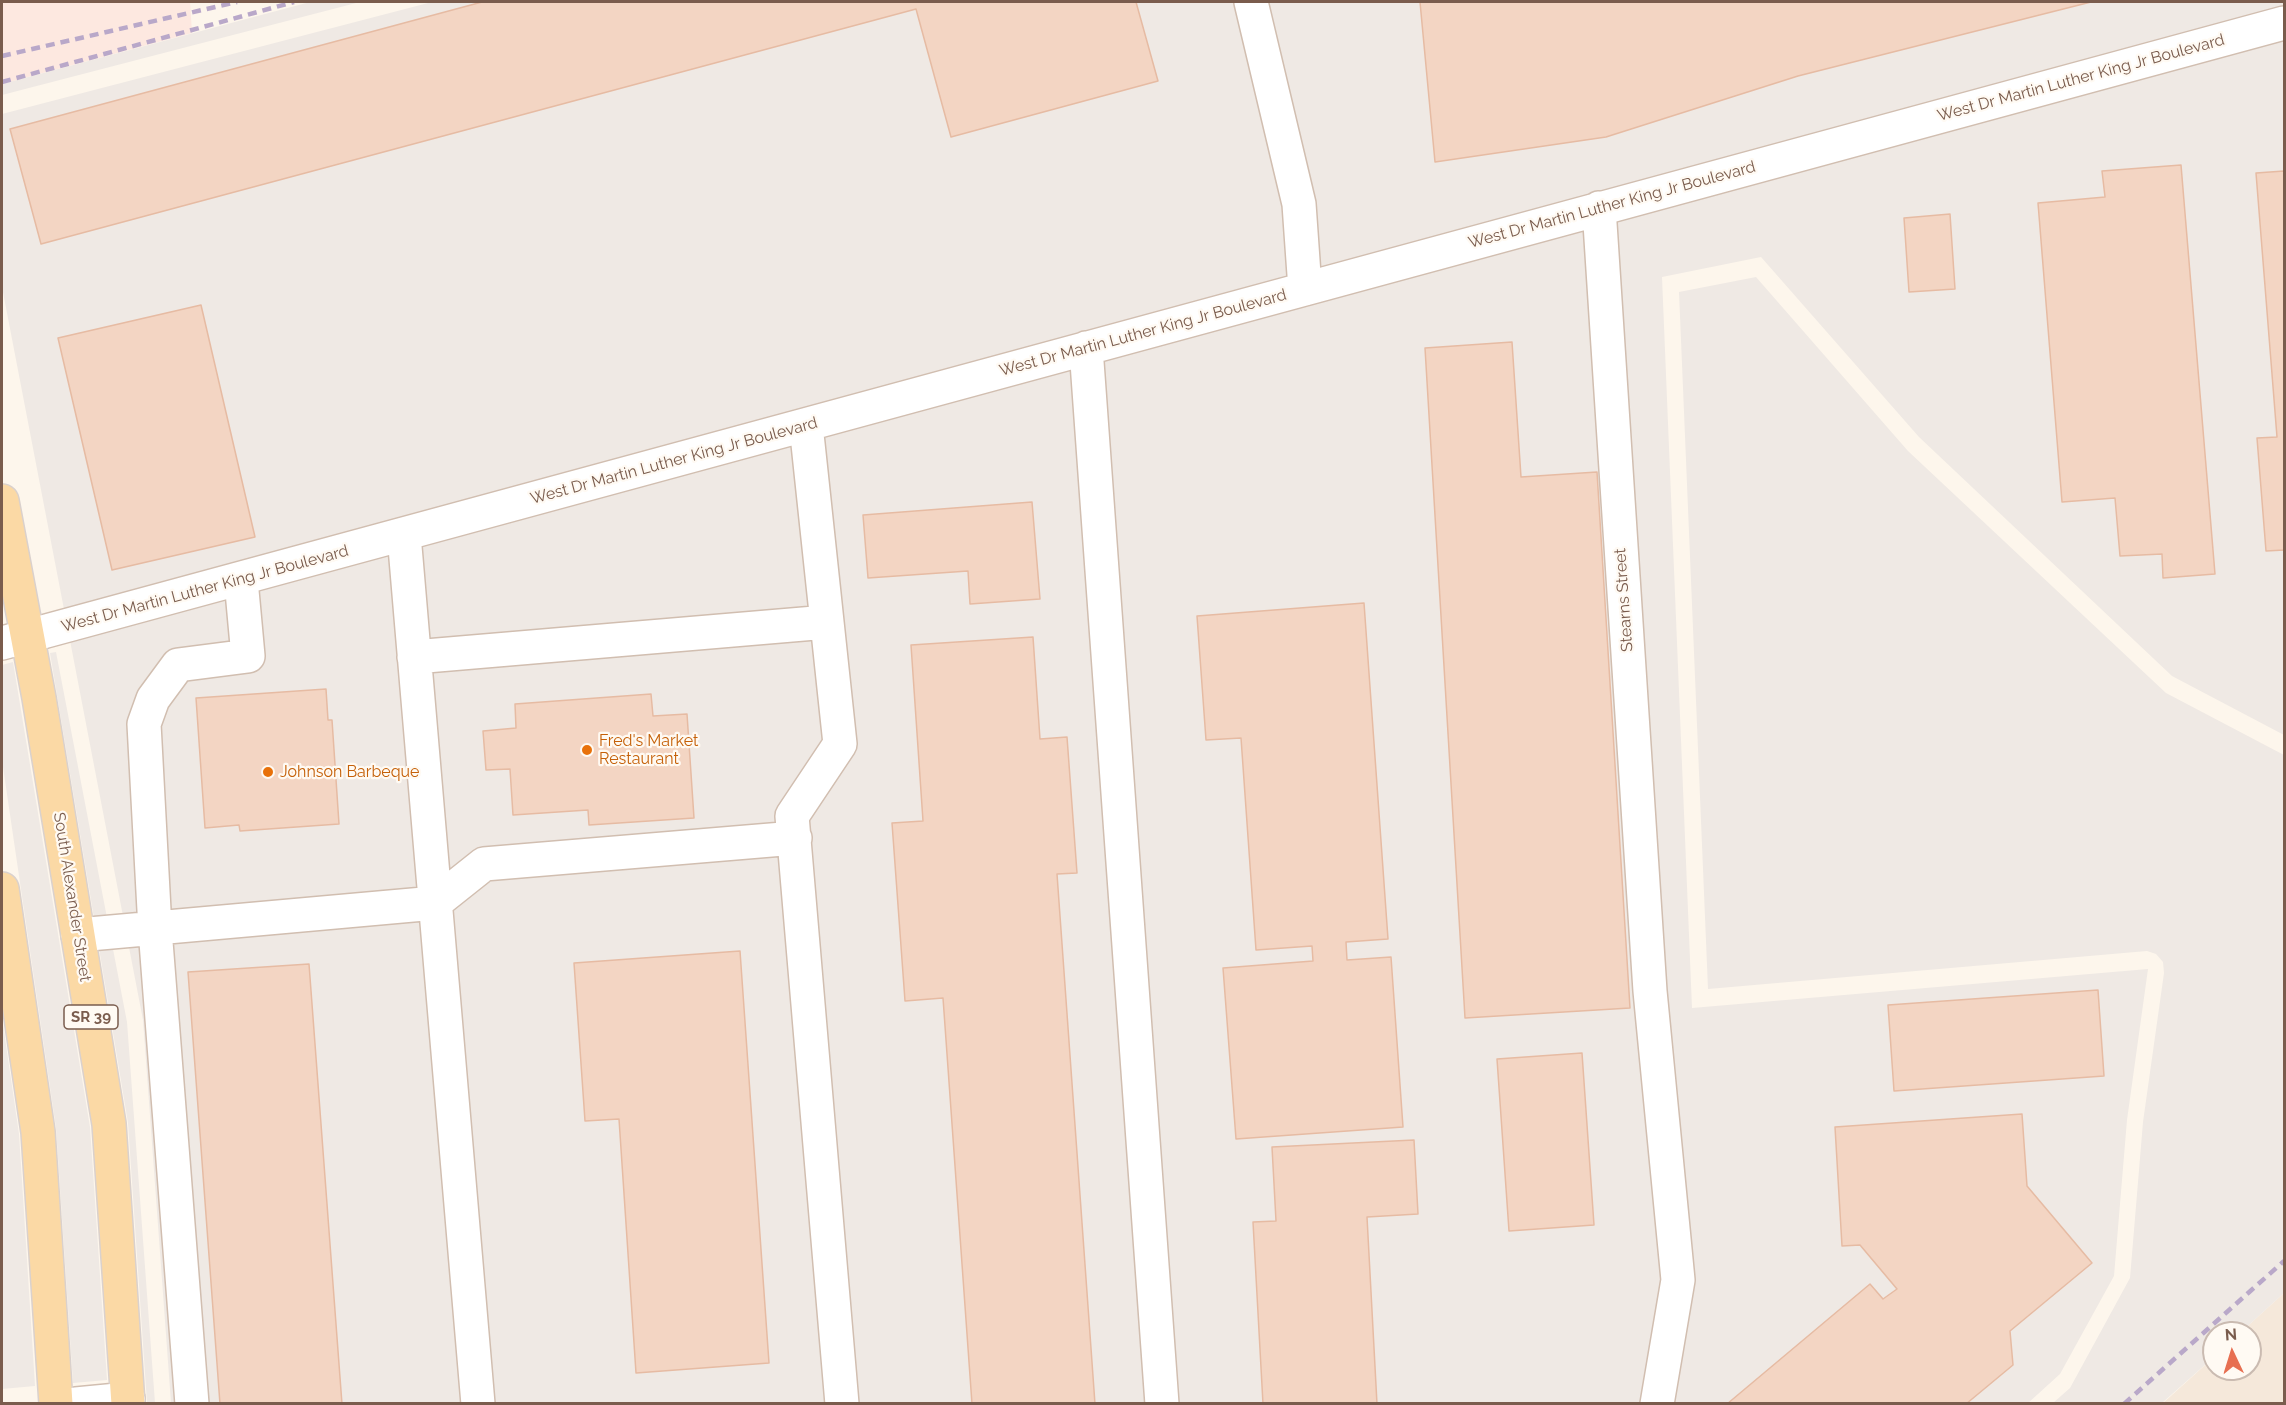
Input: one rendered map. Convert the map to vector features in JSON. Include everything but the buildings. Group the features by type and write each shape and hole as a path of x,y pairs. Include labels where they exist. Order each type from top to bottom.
{"main road":[{"name":"South Alexander Street","path":"2,501 15,640 78,935 109,1124 128,1401"},
{"path":"2,889 38,1132 56,1404"}],"street":[{"path":"1251,2 1299,204 1305,289"},
{"name":"West Dr Martin Luther King Jr Boulevard","path":"15,640 2284,22"},
{"name":"Stearns Street","path":"1599,208 1650,991 1678,1280 1657,1404"},
{"path":"1086,348 1162,1404"},
{"path":"806,425 840,744 792,816 842,1404"},
{"path":"404,535 478,1404"},
{"path":"192,1404 155,929 144,724 153,699 178,665 248,656 241,580"},
{"path":"414,657 827,622"},
{"path":"78,935 435,903 484,864 795,838"},
{"path":"76,1404 128,1401"}],"shaded area":[{"path":"2,2 190,2 192,33 2,84"},
{"path":"310,2 360,2 2,95 2,84"},
{"path":"432,2 2284,2 2284,735 2172,676 1919,437 1761,257 1662,277 1692,1008 2148,969 2127,1120 2114,1276 2060,1374 2027,1404 171,1403 143,1020 2,287 2,114"},
{"path":"1756,277 1908,451 2166,693 2284,755 2284,1293 2253,1321 2202,1321 2202,1368 2162,1403 2053,1403 2070,1388 2130,1278 2143,1122 2164,973 2163,962 2156,954 2147,951 1708,989 1679,292"},
{"path":"56,652 127,1022 155,1403 147,1403 128,1123 50,653"},
{"path":"13,662 90,1127 107,1380 73,1383 56,1128 2,760 2,665"},
{"path":"2,1017 19,1134 35,1386 2,1389"},
{"path":"2284,1293 2284,1403 2162,1404 2202,1368 2202,1381 2262,1381 2262,1321 2253,1321"}],"railway":[{"path":"2,56 237,2"},
{"path":"2,82 294,2"},
{"path":"2124,1404 2284,1261"}],"place":[{"name":"Fred's Market Restaurant","path":"587,750"},
{"name":"Johnson Barbeque","path":"268,772"}]}
